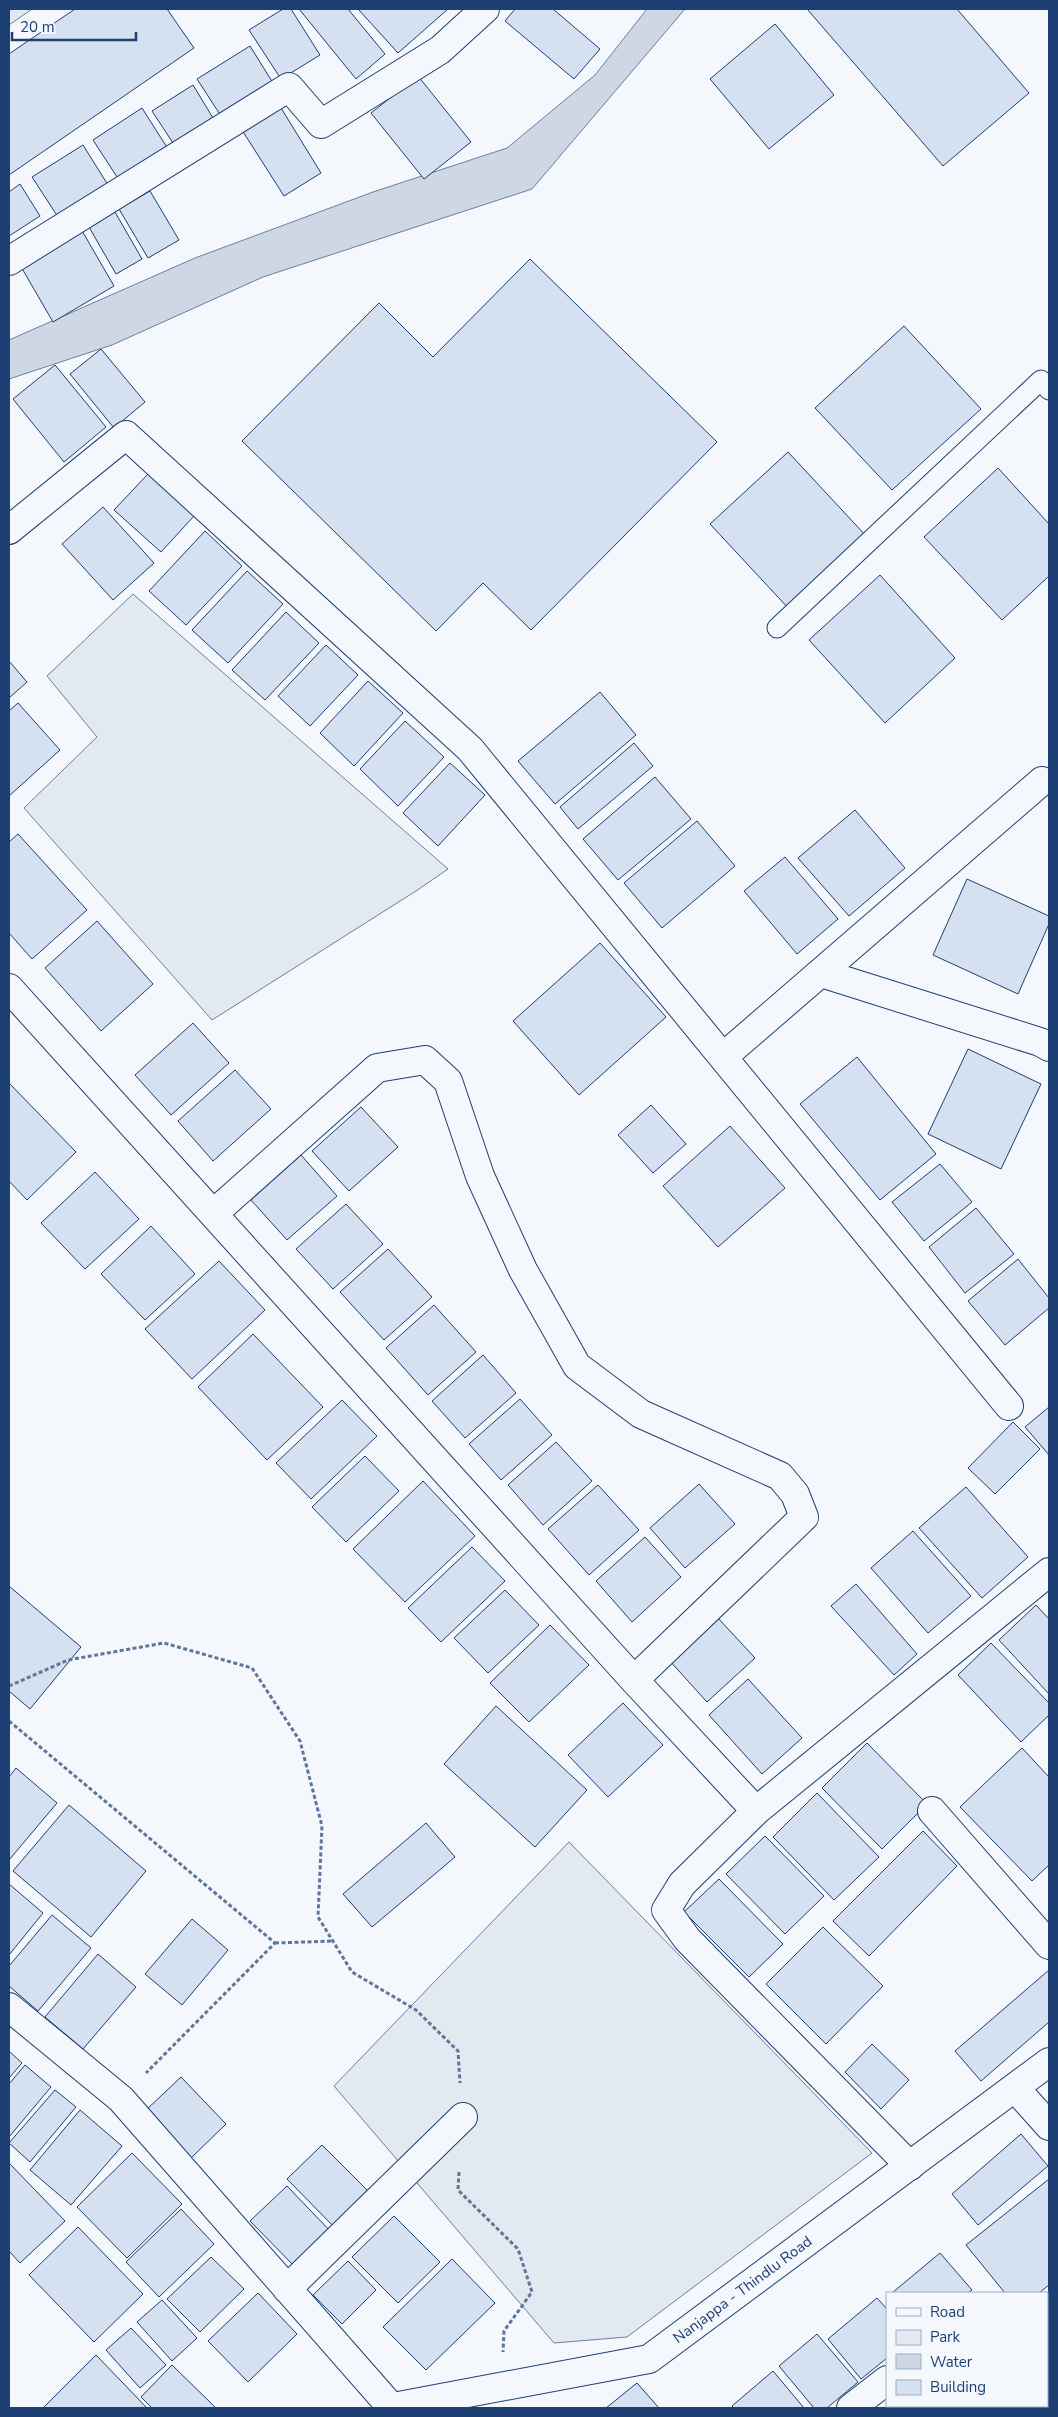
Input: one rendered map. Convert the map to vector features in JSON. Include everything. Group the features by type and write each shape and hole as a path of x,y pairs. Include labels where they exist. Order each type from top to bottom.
{"street":[{"path":"9,261 289,86 321,124 440,50 485,9"},
{"path":"9,530 126,435 470,749 1009,1406"},
{"path":"722,1057 1042,781"},
{"path":"821,973 1040,1042 1049,1047"},
{"path":"9,988 634,1680 756,1811"},
{"path":"213,1214 377,1068 425,1060 448,1080 480,1176 524,1270 576,1366 641,1414 780,1476 795,1494 804,1517 634,1680"},
{"path":"910,2166 687,1940 666,1910 682,1884 756,1811 1049,1572"},
{"path":"932,1811 1049,1945"},
{"path":"9,2007 121,2099 390,2408"},
{"name":"Nanjappa - Thindlu Road","path":"390,2408 440,2404 501,2387 649,2360 1049,2062"},
{"path":"1015,2088 1049,2126"},
{"path":"287,2289 463,2117"},
{"path":"850,2408 886,2381"}],"lane":[{"path":"777,628 1040,380 1049,390"}],"path":[{"path":"9,1686 68,1660 164,1643 252,1668 300,1741 322,1826 318,1917 352,1972 416,2010 458,2051 463,2117 458,2190 518,2249 532,2292 504,2331 501,2387"},
{"path":"9,1721 275,1943 333,1941"},
{"path":"121,2099 275,1943"}],"green space":[{"path":"9,9 32,9 9,25"},
{"path":"133,594 448,869 212,1020 24,808 97,737 47,676"},
{"path":"569,1842 872,2153 627,2337 554,2343 334,2086"}],"water":[{"path":"647,9 685,9 532,189 263,277 112,345 9,379 9,340 195,258 373,192 507,148 595,75"}],"building":[{"path":"75,9 167,9 194,48 9,175 9,54"},
{"path":"283,9 291,9 320,55 281,79 249,30"},
{"path":"299,9 348,9 385,54 356,79"},
{"path":"358,9 448,9 398,53"},
{"path":"515,9 553,9 600,49 574,79 505,21"},
{"path":"807,9 957,9 1029,93 943,166"},
{"path":"775,24 834,95 769,149 710,79"},
{"path":"250,46 273,83 221,116 197,79"},
{"path":"418,76 471,142 424,179 371,113"},
{"path":"193,85 213,118 173,143 152,111"},
{"path":"278,103 321,173 284,196 240,127"},
{"path":"142,108 168,149 119,180 93,140"},
{"path":"83,145 108,185 58,217 32,177"},
{"path":"20,184 40,216 9,236 9,192"},
{"path":"150,191 179,240 148,258 119,209"},
{"path":"115,212 142,259 116,274 89,227"},
{"path":"81,229 114,286 53,322 20,265"},
{"path":"530,259 717,442 531,630 483,583 436,631 242,441 379,303 433,357"},
{"path":"904,326 981,409 892,490 815,408"},
{"path":"101,349 145,402 114,428 70,374"},
{"path":"55,365 106,427 64,462 13,399"},
{"path":"788,452 868,538 790,610 710,524"},
{"path":"998,468 1049,524 1049,576 1002,620 924,537"},
{"path":"148,474 194,516 161,552 114,510"},
{"path":"103,507 154,563 113,600 62,544"},
{"path":"205,531 242,566 186,625 149,591"},
{"path":"247,571 283,604 228,663 192,630"},
{"path":"880,575 955,658 885,723 809,640"},
{"path":"286,612 319,643 265,700 232,670"},
{"path":"326,645 358,675 310,726 278,696"},
{"path":"9,661 27,682 9,698"},
{"path":"368,681 403,713 354,766 320,733"},
{"path":"600,692 636,735 555,804 518,761"},
{"path":"18,703 60,750 9,796 9,711"},
{"path":"405,721 444,757 398,806 360,769"},
{"path":"634,743 653,766 578,829 560,807"},
{"path":"450,763 485,795 438,846 403,813"},
{"path":"655,777 691,819 618,880 583,839"},
{"path":"855,810 905,868 849,916 798,858"},
{"path":"697,821 735,866 662,928 624,883"},
{"path":"18,834 87,910 32,959 9,933 9,842"},
{"path":"785,857 838,919 797,954 744,891"},
{"path":"967,879 1049,916 1049,924 1018,994 933,955"},
{"path":"97,921 153,984 101,1031 45,968"},
{"path":"600,943 666,1017 579,1095 513,1021"},
{"path":"193,1023 229,1063 171,1115 135,1075"},
{"path":"968,1049 1041,1084 1001,1169 928,1134"},
{"path":"857,1057 936,1154 880,1200 800,1104"},
{"path":"235,1070 271,1109 213,1161 178,1121"},
{"path":"9,1083 76,1152 27,1200 9,1181"},
{"path":"651,1105 686,1144 653,1173 618,1135"},
{"path":"361,1107 398,1147 349,1191 312,1151"},
{"path":"730,1126 785,1188 718,1247 663,1186"},
{"path":"301,1155 337,1196 287,1240 251,1200"},
{"path":"940,1164 972,1202 924,1241 892,1202"},
{"path":"95,1172 139,1219 85,1269 41,1223"},
{"path":"346,1204 383,1244 333,1289 296,1249"},
{"path":"976,1208 1014,1254 965,1293 929,1247"},
{"path":"151,1226 195,1274 145,1320 101,1274"},
{"path":"388,1249 432,1297 384,1340 340,1292"},
{"path":"1018,1259 1049,1298 1049,1308 1005,1345 968,1301"},
{"path":"219,1261 265,1310 192,1379 145,1329"},
{"path":"434,1305 476,1352 428,1395 386,1348"},
{"path":"253,1334 323,1407 267,1460 198,1387"},
{"path":"483,1355 516,1393 465,1438 432,1401"},
{"path":"520,1399 552,1435 501,1480 469,1444"},
{"path":"342,1400 377,1436 311,1499 276,1463"},
{"path":"1049,1407 1049,1455 1025,1427"},
{"path":"1013,1422 1040,1449 995,1494 968,1468"},
{"path":"556,1442 592,1481 543,1525 508,1485"},
{"path":"365,1456 399,1491 346,1542 312,1507"},
{"path":"423,1481 475,1536 405,1602 353,1549"},
{"path":"699,1484 735,1524 685,1568 650,1528"},
{"path":"598,1485 639,1530 589,1575 548,1529"},
{"path":"966,1487 1028,1557 982,1598 919,1528"},
{"path":"913,1531 971,1596 928,1633 871,1568"},
{"path":"645,1537 681,1577 632,1622 596,1581"},
{"path":"472,1547 505,1581 441,1642 408,1608"},
{"path":"856,1584 917,1654 894,1675 831,1606"},
{"path":"9,1586 81,1647 30,1709 9,1691"},
{"path":"505,1590 539,1625 488,1673 454,1638"},
{"path":"1036,1605 1049,1619 1049,1694 999,1640"},
{"path":"717,1617 755,1658 707,1702 669,1660"},
{"path":"550,1625 589,1665 529,1722 490,1683"},
{"path":"991,1643 1049,1703 1049,1715 1021,1742 958,1675"},
{"path":"748,1679 802,1738 762,1774 709,1715"},
{"path":"623,1703 663,1745 608,1797 568,1755"},
{"path":"496,1706 587,1790 535,1847 444,1764"},
{"path":"867,1743 927,1804 882,1849 822,1788"},
{"path":"1022,1748 1049,1777 1049,1865 1032,1881 960,1807"},
{"path":"16,1768 57,1803 9,1860 9,1777"},
{"path":"817,1793 879,1857 834,1900 773,1837"},
{"path":"69,1805 146,1871 91,1937 13,1871"},
{"path":"426,1823 455,1857 372,1927 343,1894"},
{"path":"923,1831 957,1866 869,1956 833,1921"},
{"path":"765,1836 824,1896 785,1934 726,1874"},
{"path":"719,1879 783,1944 749,1977 684,1912"},
{"path":"9,1884 43,1913 9,1955"},
{"path":"52,1915 91,1948 38,2011 9,1986 9,1966"},
{"path":"192,1919 228,1950 182,2005 145,1974"},
{"path":"823,1927 883,1986 826,2044 766,1984"},
{"path":"98,1954 136,1987 83,2049 45,2017"},
{"path":"1049,1970 1049,2022 981,2081 955,2051"},
{"path":"872,2044 909,2080 881,2109 845,2072"},
{"path":"9,2051 22,2063 9,2078"},
{"path":"25,2065 51,2087 9,2137 9,2084"},
{"path":"181,2077 226,2124 190,2159 144,2112"},
{"path":"55,2090 76,2107 30,2162 9,2143"},
{"path":"80,2110 122,2146 71,2205 30,2170"},
{"path":"1021,2134 1048,2166 978,2225 952,2194"},
{"path":"322,2145 374,2197 338,2231 287,2179"},
{"path":"132,2153 182,2204 127,2258 77,2207"},
{"path":"9,2163 65,2221 20,2263 9,2251"},
{"path":"1049,2179 1049,2285 1040,2292 1004,2292 966,2245"},
{"path":"287,2186 333,2234 297,2269 250,2221"},
{"path":"181,2209 214,2244 159,2297 126,2262"},
{"path":"394,2216 440,2262 398,2303 352,2257"},
{"path":"78,2227 143,2294 94,2342 29,2275"},
{"path":"940,2253 972,2290 969,2292 893,2292"},
{"path":"211,2257 244,2289 200,2332 167,2299"},
{"path":"452,2259 495,2303 426,2370 383,2327"},
{"path":"348,2261 376,2290 342,2324 313,2295"},
{"path":"258,2293 297,2334 248,2382 208,2341"},
{"path":"877,2298 886,2308 886,2359 861,2379 828,2339"},
{"path":"1049,2298 1049,2342 1048,2340"},
{"path":"162,2300 197,2338 172,2361 137,2322"},
{"path":"131,2328 166,2365 140,2388 106,2350"},
{"path":"817,2334 858,2382 827,2408 814,2408 779,2366"},
{"path":"96,2355 147,2408 43,2408"},
{"path":"172,2365 216,2408 152,2408 141,2397"},
{"path":"773,2371 804,2408 734,2408 732,2406"},
{"path":"637,2383 659,2408 606,2408"},
{"path":"902,2407 981,2407 903,2408"},
{"path":"1024,2407 1025,2408 1000,2408"}]}
